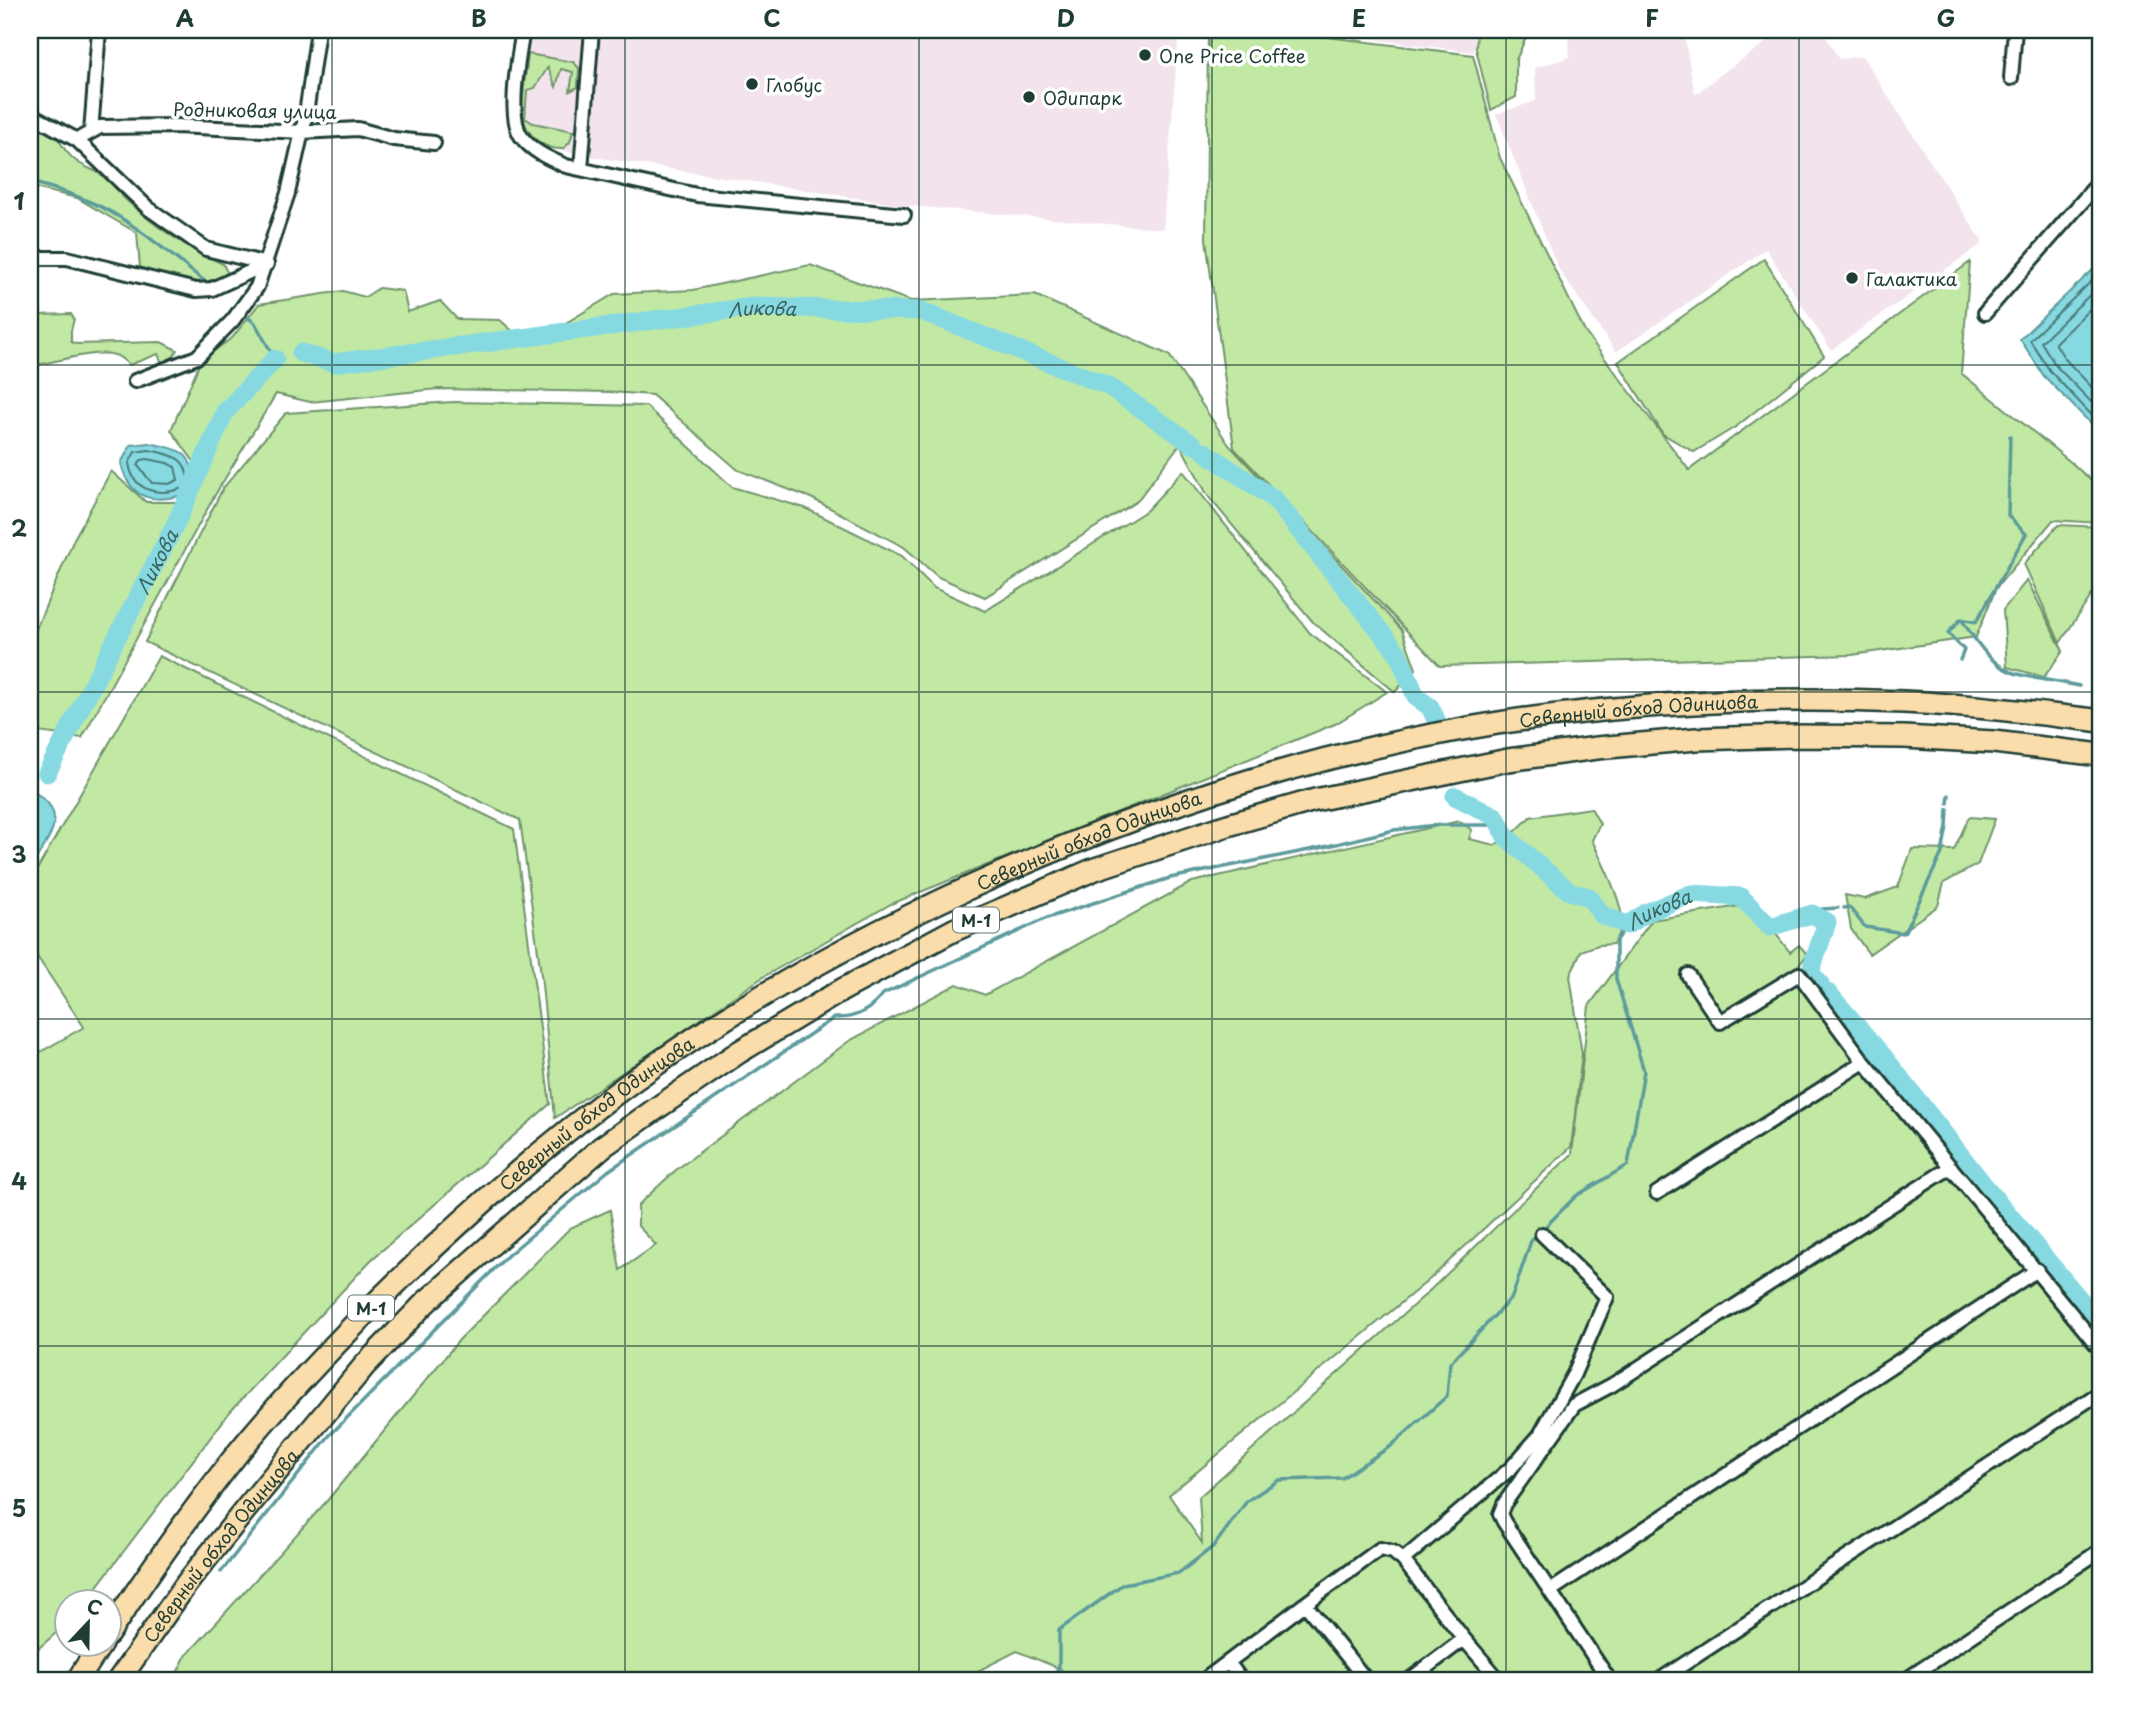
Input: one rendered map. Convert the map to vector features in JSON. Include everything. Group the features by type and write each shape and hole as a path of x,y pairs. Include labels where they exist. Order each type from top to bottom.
{"highway":[{"name":"Северный обход Одинцова","path":"122,1613 156,1562 239,1452 317,1362 450,1230 570,1128 636,1078 704,1033 825,960 941,900 1085,836 1221,788 1306,764 1496,724 1687,704 1801,700 1903,702 2101,721"},
{"name":"Северный обход Одинцова","path":"118,1681 187,1583 284,1461 365,1365 426,1302 601,1147 660,1105 762,1038 842,990 954,930 1095,869 1228,825 1315,800 1508,760 1696,739 1797,736 1904,737 1994,742 2101,755"},
{"path":"77,1681 92,1658"}],"street":[{"path":"91,132 99,30"},
{"path":"135,382 197,357 233,320 257,287 267,264 288,193 302,132 318,30"},
{"path":"523,30 514,118 520,135 547,158 581,169 697,195 904,215"},
{"path":"581,169 592,30"},
{"path":"2011,78 2015,30"},
{"path":"30,114 77,140 148,208 206,249 267,264"},
{"name":"Родниковая улица","path":"77,140 100,127 176,126 302,132 358,129 394,139 434,143"},
{"path":"1985,313 2101,180"},
{"path":"30,258 67,258 196,290 212,289 267,264"},
{"path":"1688,975 1720,1022 1799,974 1864,1062 2101,1350"},
{"path":"1657,1193 1864,1062"},
{"path":"1610,1681 1500,1514 1504,1504 1574,1405 1612,1385 1951,1167"},
{"path":"1403,1560 1511,1468 1540,1435 1574,1374 1607,1297 1542,1234"},
{"path":"1550,1591 2037,1270"},
{"path":"1658,1681 2101,1392"},
{"path":"1203,1681 1380,1549 1393,1552 1403,1560 1500,1681"},
{"path":"1904,1681 2101,1550"},
{"path":"1305,1604 1367,1681"},
{"path":"1408,1681 1464,1639"},
{"path":"1228,1662 1242,1681"}],"shaded area":[{"path":"531,30 1179,30 1163,229 902,205 575,154 534,139 521,112"},
{"path":"1302,30 1476,30 1474,52"},
{"path":"1568,30 1683,30 1695,95 1784,30 1822,30 1839,59 1862,56 1983,243 1831,350 1766,249 1616,352 1558,268 1496,114 1536,101 1535,68 1570,57"}],"green space":[{"path":"1208,30 1271,30 1473,55 1500,158 1585,332 1689,470 1970,262 1961,373 2101,490 2101,523 2053,520 1996,588 1976,637 1852,655 1440,666 1234,448 1206,239"},
{"path":"1477,30 1529,30 1516,60 1516,97 1491,110 1476,49"},
{"path":"528,54 573,62 579,68 578,87 570,91 573,72 561,69 556,87 548,67 535,88 527,90 525,118 533,123 573,131 570,142 563,149 549,147 537,140 525,123 522,103"},
{"path":"30,124 50,130 70,155 105,177 146,217 183,243 223,264 228,274 194,283 162,276 140,267 137,233 77,198 30,187"},
{"path":"1764,259 1824,356 1737,426 1694,452 1663,434 1618,362"},
{"path":"810,265 911,301 1035,295 1169,355 1229,445 1402,630 1416,669 1395,692 1313,622 1208,496 1180,444 1137,501 985,597 938,577 904,547 811,498 738,470 652,395 438,389 310,402 276,394 215,495 82,738 30,731 30,643 74,539 111,471 146,502 177,502 198,491 195,463 171,430 201,360 232,338 259,304 343,291 365,297 379,288 403,291 408,312 440,301 457,319 500,320 516,334 544,336 614,294 693,290"},
{"path":"71,314 74,319 71,342 161,342 177,350 174,356 162,363 158,354 129,365 115,355 96,354 30,366 30,318 37,315"},
{"path":"453,402 646,406 732,487 805,508 902,556 934,588 985,611 1146,511 1183,471 1310,633 1387,692 1335,724 891,904 763,977 555,1118 541,974 520,820 145,642 223,488 286,413"},
{"path":"2058,525 2101,527 2101,581 2060,643 2024,564"},
{"path":"2027,580 2063,651 2044,677 2007,667 2003,610"},
{"path":"159,656 514,829 550,1104 371,1260 230,1412 96,1588 52,1588 52,1636 30,1656 30,1058 84,1027 30,946 30,882"},
{"path":"1591,808 1600,824 1592,840 1614,889 1622,921 1613,944 1598,945 1581,951 1570,976 1582,1054 1571,1147 1430,1279 1169,1495 1202,1543 1199,1497 1425,1295 1572,1154 1589,1006 1652,920 1752,904 1790,952 1799,945 1808,955 1799,964 2101,1342 2101,1681 1061,1681 1067,1677 1061,1669 1017,1651 958,1681 173,1681 185,1657 326,1502 459,1340 570,1228 610,1210 620,1270 656,1245 638,1226 638,1205 677,1169 849,1041 957,984 985,995 1192,882 1459,821 1472,830 1469,839 1495,845 1530,817"},
{"path":"1969,817 1995,819 1978,864 1944,883 1938,906 1869,954 1851,929 1845,895 1865,899 1898,887 1912,849 1954,850"}],"water":[{"path":"2101,262 2101,434 2044,376 2020,339"},
{"path":"149,443 172,448 185,455 192,468 195,491 159,499 140,494 132,487 121,463 131,445"},
{"path":"30,790 43,798 51,807 54,816 50,836 30,868"}],"waterway":[{"path":"30,182 71,194 111,212 150,238 211,286"},
{"name":"Ликова","path":"301,353 334,363 752,307 921,311 1108,386 1194,445"},
{"path":"246,316 255,323 275,359"},
{"name":"Ликова","path":"47,773 177,521 225,412 275,359"},
{"path":"1960,660 1964,650 1948,633 1961,619 1976,622 2026,534 2008,516 2010,436"},
{"name":"Ликова","path":"1205,452 1274,499 1398,653 1416,697 1430,707 1440,728"},
{"path":"1961,619 1982,648 2001,667 2024,676 2079,686"},
{"path":"1948,803 1949,795"},
{"name":"Ликова","path":"1455,796 1496,817 1506,837 1569,891 1589,897 1602,915 1627,925 1646,913 1691,894 1741,897 1770,927 1812,914 1827,922 1810,973 1820,984"},
{"path":"1844,908 1849,907 1865,927 1904,933 1942,853 1948,809"},
{"path":"221,1572 329,1436 508,1255 608,1171 834,1018 861,1012 873,1005 883,994 1047,918 1170,878 1394,830 1436,825 1501,825"},
{"path":"1818,917 1822,909 1838,908"},
{"path":"1050,1681 1059,1667 1059,1630 1123,1584 1179,1573 1214,1546 1247,1501 1279,1480 1342,1478 1391,1446 1447,1396 1450,1363 1512,1297 1531,1241 1576,1196 1628,1165 1644,1071 1616,979 1616,940 1627,925"},
{"name":"Ликова","path":"1828,993 1883,1056 1983,1184 2101,1325"}],"place":[{"name":"One Price Coffee","path":"1145,55"},
{"name":"Глобус","path":"752,84"},
{"name":"Одипарк","path":"1029,97"},
{"name":"Галактика","path":"1852,278"}]}
